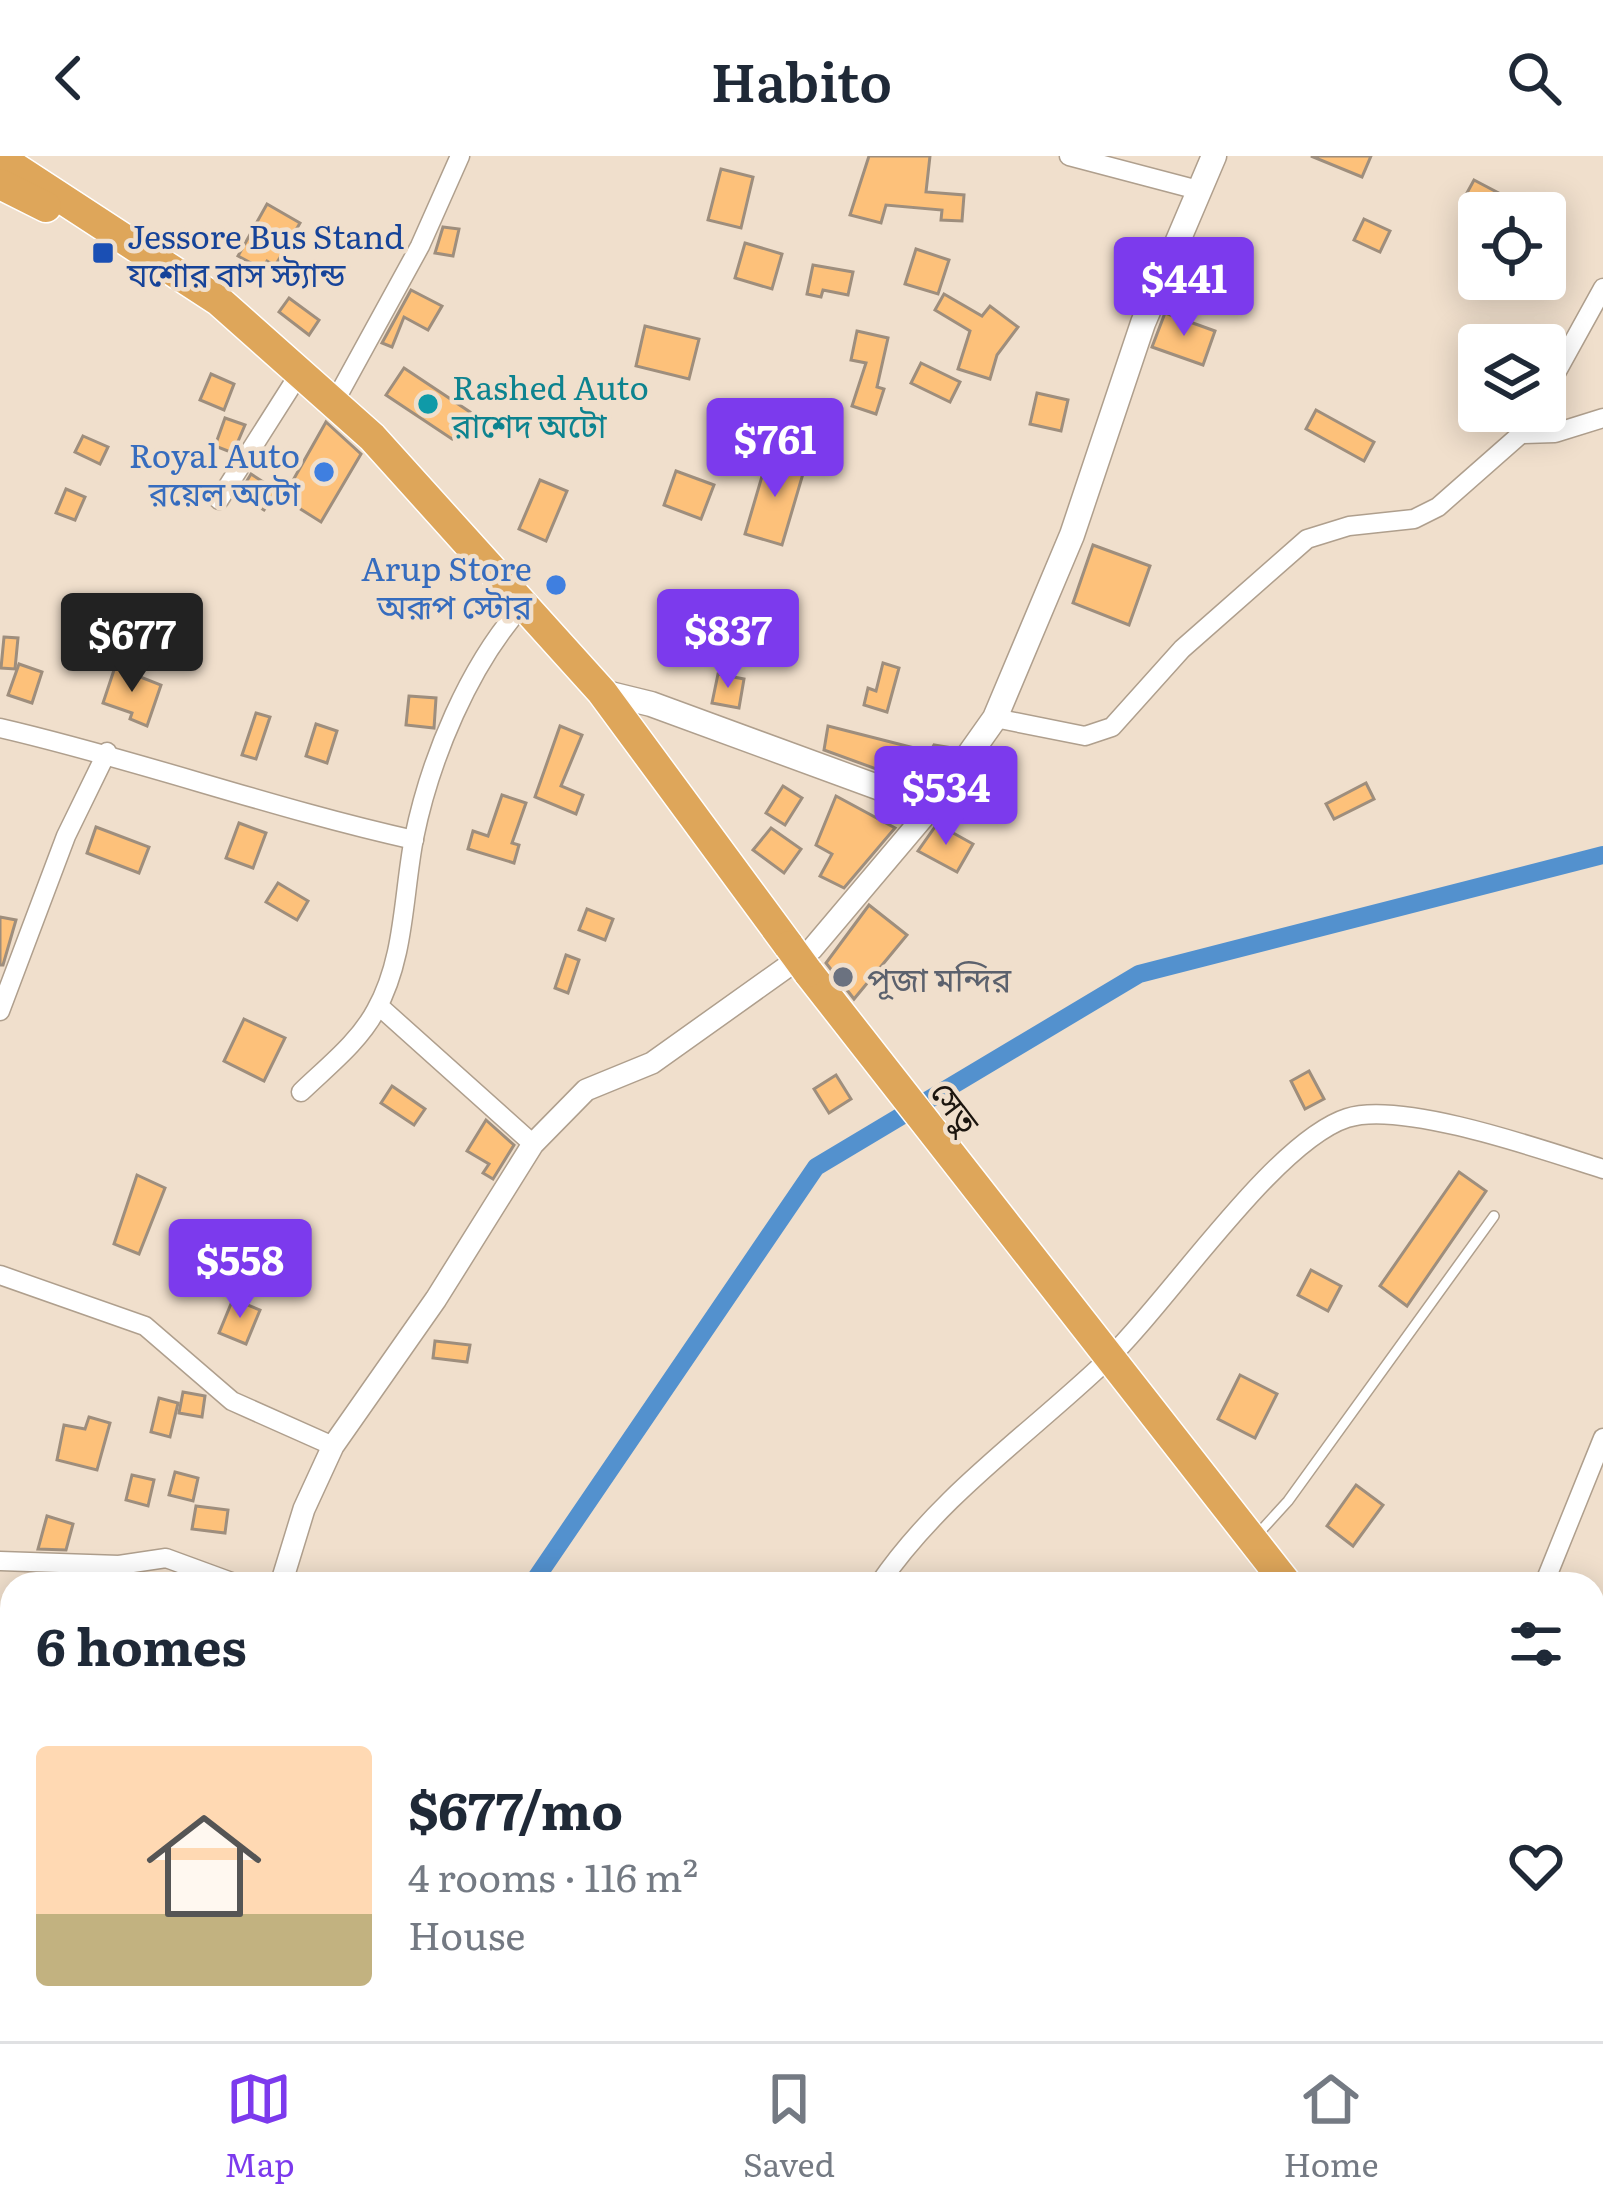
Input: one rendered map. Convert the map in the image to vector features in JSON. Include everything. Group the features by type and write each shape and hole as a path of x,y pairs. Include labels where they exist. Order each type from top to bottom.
{"highway":[{"path":"0,158 112,234"},
{"path":"0,184 67,219 112,234"},
{"name":"সেতু","path":"112,234 219,301 335,401 602,692 1006,1230 1278,1572"}],"main road":[{"path":"602,692 651,704 932,806 995,718 1072,535 1143,323 1214,156"}],"street":[{"path":"335,401 420,246 460,156"},
{"path":"1069,156 1198,190"},
{"path":"1566,355 1603,288"},
{"path":"219,500 301,371"},
{"path":"995,718 1085,736 1112,727 1182,650 1307,539 1426,513 1521,434 1555,433 1603,418"},
{"path":"302,1092 361,1034 379,1006 404,919 414,840 429,782 480,666 523,604"},
{"path":"0,728 106,752 322,820 414,840"},
{"path":"0,1011 66,836 106,752"},
{"path":"285,1572 304,1509 333,1446 449,1279 533,1144 586,1090 652,1063 812,949 932,806"},
{"path":"379,1006 533,1144"},
{"path":"887,1572 956,1491 1108,1360 1300,1146 1348,1118 1401,1116 1527,1144 1603,1169"},
{"path":"0,1275 146,1326 232,1401 333,1446"},
{"path":"1549,1572 1603,1438"},
{"path":"0,1561 119,1565 166,1558 204,1572"}],"lane":[{"path":"1253,1539 1288,1501 1494,1216"}],"building":[{"path":"869,156 930,156 926,192 964,195 962,221 941,220 942,210 886,205 881,223 850,215"},
{"path":"1311,156 1371,156 1362,177"},
{"path":"721,169 753,177 741,228 708,220"},
{"path":"1474,180 1497,192 1468,192"},
{"path":"267,204 300,223 275,266 267,261 262,269 238,256"},
{"path":"1364,219 1390,231 1380,252 1354,240"},
{"path":"443,227 459,229 453,256 435,253"},
{"path":"1196,240 1237,258 1220,297 1180,279"},
{"path":"745,243 782,254 772,289 735,278"},
{"path":"916,249 949,260 938,294 905,284"},
{"path":"813,265 853,272 848,295 823,290 821,297 807,294"},
{"path":"411,290 442,306 428,330 404,317 392,347 382,343"},
{"path":"944,294 982,316 990,306 1018,327 997,355 990,379 958,369 970,331 935,310"},
{"path":"289,298 319,320 309,335 279,312"},
{"path":"1165,313 1215,331 1203,365 1152,347"},
{"path":"645,326 699,339 689,379 636,366"},
{"path":"857,331 888,338 877,387 884,389 876,414 852,406 866,363 851,360"},
{"path":"921,363 960,382 950,402 911,383"},
{"name":"Rashed Auto রাশেদ অটো","path":"404,368 470,412 452,439 386,395"},
{"path":"211,374 234,384 224,410 200,400"},
{"path":"1037,393 1068,400 1061,431 1030,424"},
{"path":"1316,410 1374,442 1364,461 1306,429"},
{"path":"225,418 245,425 233,453 215,446"},
{"name":"Royal Auto রয়েল অটো","path":"326,422 361,454 321,522 283,498"},
{"path":"83,436 108,447 100,464 75,452"},
{"path":"768,456 805,467 782,545 745,534"},
{"path":"676,471 714,485 701,519 664,505"},
{"path":"251,474 277,491 264,510 239,494"},
{"path":"540,480 567,491 546,541 519,529"},
{"path":"66,489 85,497 75,520 56,513"},
{"path":"1093,545 1150,566 1129,625 1073,603"},
{"path":"4,637 18,638 15,669 1,668"},
{"path":"883,663 899,668 887,712 864,705 868,688 876,691"},
{"path":"19,664 42,672 32,703 8,695"},
{"path":"115,667 161,685 147,726 130,719 132,713 103,703"},
{"path":"718,674 744,679 739,708 712,703"},
{"path":"409,696 436,698 434,728 406,725"},
{"path":"256,713 270,717 256,759 242,755"},
{"path":"316,724 337,731 327,763 306,756"},
{"path":"560,726 582,735 561,786 583,795 576,814 535,797"},
{"path":"828,726 930,752 934,745 953,748 926,787 824,750"},
{"path":"1366,783 1374,799 1334,819 1326,804"},
{"path":"783,786 802,798 785,825 766,813"},
{"path":"502,795 526,803 512,843 519,845 514,863 468,849 473,831 488,836"},
{"path":"836,796 895,828 844,888 820,876 832,854 816,845"},
{"path":"239,823 266,833 253,868 226,858"},
{"path":"937,824 973,844 957,872 918,851"},
{"path":"96,827 149,847 139,873 87,853"},
{"path":"771,828 801,849 784,873 753,850"},
{"path":"278,883 308,901 297,920 266,902"},
{"path":"869,905 907,935 854,999 826,963"},
{"path":"587,909 613,919 605,940 579,930"},
{"path":"0,917 16,920 3,965 0,965"},
{"path":"566,955 579,960 568,993 555,988"},
{"path":"244,1019 285,1038 264,1081 224,1061"},
{"path":"1309,1071 1324,1099 1305,1109 1291,1081"},
{"path":"836,1075 851,1099 829,1113 814,1089"},
{"path":"392,1086 425,1109 414,1125 381,1103"},
{"path":"486,1120 514,1145 493,1179 483,1173 489,1164 467,1151"},
{"path":"1459,1172 1486,1191 1407,1306 1380,1286"},
{"path":"137,1175 165,1188 139,1254 114,1244"},
{"path":"1311,1270 1341,1286 1328,1311 1298,1295"},
{"path":"233,1299 260,1310 246,1344 219,1333"},
{"path":"435,1341 470,1345 467,1362 433,1358"},
{"path":"1240,1375 1277,1394 1255,1438 1218,1419"},
{"path":"183,1392 205,1396 202,1417 179,1413"},
{"path":"159,1398 178,1403 170,1437 151,1432"},
{"path":"89,1417 110,1423 97,1470 57,1460 64,1425 85,1429"},
{"path":"175,1472 198,1478 193,1501 169,1495"},
{"path":"132,1475 154,1480 148,1506 126,1500"},
{"path":"1356,1485 1383,1505 1353,1546 1327,1526"},
{"path":"196,1506 228,1510 225,1533 192,1529"},
{"path":"47,1516 73,1524 66,1550 38,1549"}],"waterway":[{"path":"540,1572 816,1167 1139,974 1603,855"}],"place":[{"name":"Jessore Bus Stand যশোর বাস স্ট্যান্ড","path":"103,253"},
{"name":"Rashed Auto রাশেদ অটো","path":"428,404"},
{"name":"Royal Auto রয়েল অটো","path":"324,472"},
{"name":"Arup Store অরূপ স্টোর","path":"556,585"},
{"name":"পূজা মন্দির","path":"843,977"}]}
